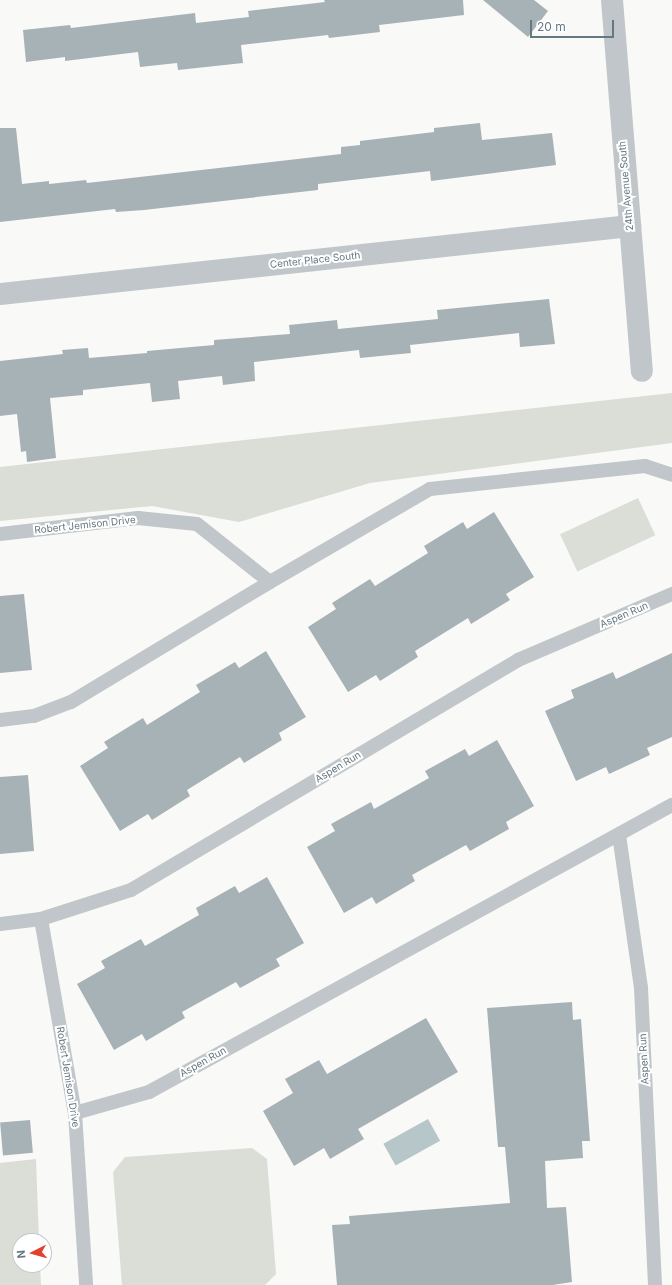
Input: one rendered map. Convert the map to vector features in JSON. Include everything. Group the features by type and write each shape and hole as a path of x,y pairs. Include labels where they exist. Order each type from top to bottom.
{"street":[{"name":"24th Avenue South","path":"612,0 642,371"},
{"name":"Center Place South","path":"0,294 630,226"}],"lane":[{"path":"0,720 34,716 71,702 270,582 430,489 645,466 672,475"},
{"name":"Robert Jemison Drive","path":"0,534 138,518 197,524 270,582"},
{"name":"Aspen Run","path":"0,924 41,919 131,890 518,660 672,594"},
{"name":"Aspen Run","path":"75,1114 149,1092 672,805"},
{"name":"Aspen Run","path":"619,835 641,988 655,1285"},
{"name":"Robert Jemison Drive","path":"41,919 75,1114 86,1285"}],"shaded area":[{"path":"672,393 672,443 370,483 239,522 152,506 0,521 0,467"},
{"path":"638,498 655,535 577,572 560,534"},
{"path":"428,1119 440,1141 396,1166 383,1144"},
{"path":"252,1148 267,1159 276,1274 265,1285 122,1285 113,1172 125,1157"},
{"path":"36,1159 39,1233 12,1233 12,1273 40,1273 41,1285 0,1285 0,1163"}],"building":[{"path":"324,0 463,0 464,15 379,25 380,32 329,38 328,35 241,45 243,63 178,70 177,63 140,67 138,52 65,61 65,57 26,62 23,30 70,25 71,28 195,13 196,23 249,17 248,11 325,2"},
{"path":"483,0 534,0 548,11 528,37"},
{"path":"480,123 482,140 552,133 556,165 431,181 430,171 318,184 318,190 144,210 116,212 115,209 0,222 0,128 16,128 22,184 49,181 49,184 86,180 87,183 341,154 341,147 360,145 360,141 434,132 434,128"},
{"path":"549,299 555,344 520,347 519,333 410,345 411,353 360,358 359,350 254,362 255,381 223,385 222,376 178,381 180,399 152,402 150,383 83,390 83,395 50,398 56,458 27,462 26,451 21,452 17,414 0,416 0,361 63,354 62,350 88,348 89,358 147,353 147,351 214,345 214,340 290,334 289,325 337,320 338,329 438,319 437,310"},
{"path":"494,512 534,577 506,594 510,600 471,624 468,618 415,651 418,657 380,681 376,675 348,692 308,627 336,609 332,603 370,579 375,586 428,553 424,546 463,522 467,529"},
{"path":"24,594 32,670 0,673 0,596"},
{"path":"266,651 306,717 279,733 282,740 244,763 240,757 187,790 190,796 152,820 148,814 120,831 80,766 108,748 104,742 143,718 147,725 200,692 196,685 235,662 239,668"},
{"path":"672,653 672,737 647,748 650,755 609,774 606,767 576,781 545,711 574,698 571,690 613,672 616,679"},
{"path":"497,740 534,806 506,822 509,829 470,851 466,845 412,875 415,881 376,904 372,897 344,913 307,847 335,831 331,824 371,802 374,809 429,778 425,771 465,749 469,756"},
{"path":"28,775 34,851 0,854 0,777"},
{"path":"267,877 304,943 276,959 280,966 240,988 236,982 182,1012 185,1018 146,1041 142,1034 114,1050 77,984 105,968 101,961 141,939 145,946 199,915 196,908 235,886 239,893"},
{"path":"572,1002 573,1020 581,1019 590,1141 582,1141 583,1158 545,1161 547,1208 566,1207 572,1282 553,1285 337,1285 332,1225 350,1224 349,1216 510,1203 505,1147 498,1147 487,1008"},
{"path":"426,1018 458,1072 358,1129 364,1139 330,1159 324,1148 294,1166 263,1111 293,1093 285,1079 319,1060 327,1074"},
{"path":"30,1120 33,1153 3,1155 0,1123"}]}
